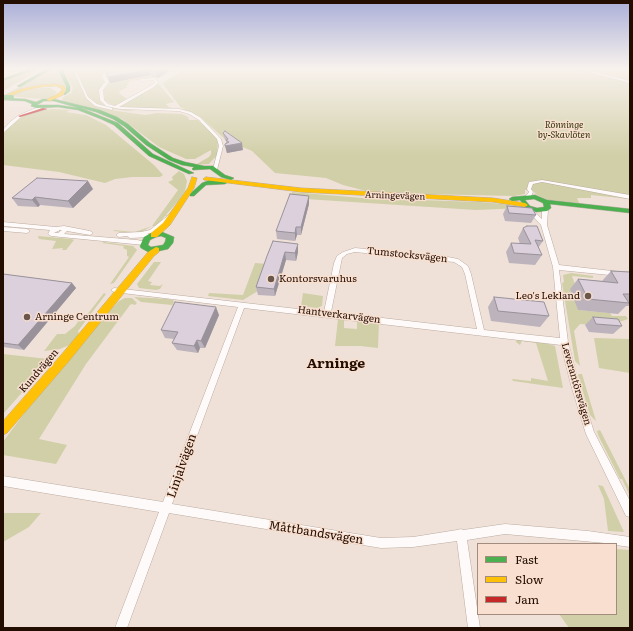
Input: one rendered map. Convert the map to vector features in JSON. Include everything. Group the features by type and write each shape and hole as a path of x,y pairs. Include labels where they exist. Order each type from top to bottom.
{"main road":[{"path":"45,103 55,97"},
{"path":"45,103 57,97"},
{"name":"Arningevägen","path":"7,98 82,107 108,115 126,125 148,144 168,158 184,164 210,169 222,176 292,189"},
{"path":"7,98 26,104 27,106 18,116"},
{"name":"Arningevägen","path":"45,103 92,113 110,121 146,152 193,176 205,179 292,189 374,195 527,200 536,210 545,205"},
{"path":"18,116 47,108 67,108"},
{"path":"163,162 186,175 189,182 190,194"},
{"path":"193,176 195,170 210,169"},
{"name":"Kundvägen","path":"3,429 90,327 118,290 149,241 166,225 173,214 200,182 214,176 210,169"},
{"name":"Kundvägen","path":"118,290 151,254 168,244 170,240 168,230 190,194 194,182 193,176"},
{"name":"Kundvägen","path":"190,194 204,184 210,182 235,182"},
{"path":"545,205 630,211"},
{"path":"156,250 149,241 162,234 168,235"}],"street":[{"path":"87,97 96,105 109,109 133,112 151,109"},
{"path":"102,97 102,100 107,104 141,111"},
{"path":"116,107 133,97"},
{"path":"3,126 18,116 45,103"},
{"path":"3,132 18,116 45,103"},
{"path":"145,110 179,110 190,113 200,119 219,139 221,146 218,158 210,169"},
{"path":"210,169 218,158"},
{"path":"545,205 527,200 531,183 542,181 630,197"},
{"name":"Leverantörsvägen","path":"527,200 544,226 556,267 564,342 590,434 630,512"},
{"name":"Leverantörsvägen","path":"544,226 545,205"},
{"name":"Kundvägen","path":"119,235 133,235 152,230 173,214"},
{"path":"3,224 53,231"},
{"path":"3,229 53,231 62,228 119,235 149,241"},
{"path":"59,235 64,232 65,229"},
{"path":"53,231 54,236 59,235 138,242 149,241"},
{"name":"Tumstocksvägen","path":"327,314 337,263 339,257 345,253 355,250 443,258 456,260 465,266 482,332"},
{"path":"556,267 630,275"},
{"name":"Hantverkarvägen","path":"118,290 564,342"},
{"name":"Linjalvägen","path":"121,628 242,304"},
{"name":"Måttbandsvägen","path":"3,481 381,543 413,542 461,534 505,529 588,536 630,542"},
{"path":"461,534 474,628"}],"green space":[{"path":"25,97 52,97 43,99"},
{"path":"101,97 101,102 114,108 137,110 127,111 106,108 87,98 98,107 145,115 157,113 182,114 188,117 189,120 198,120 215,136 218,141 217,155 209,164 195,165 209,157 211,150 195,159 186,159 159,147 122,119 101,110 63,101 62,98"},
{"path":"104,97 129,98 117,105 113,105 105,101"},
{"path":"135,97 170,97 174,102 166,104 171,107 170,108 120,107"},
{"name":"Rönninge by-Skavlöten","path":"173,97 630,97 630,199 591,195 591,198 577,198 579,203 548,200 537,195 532,190 525,190 525,194 514,196 374,193 343,185 326,178 275,173 252,151 226,140 199,116 181,110 185,108 181,108"},
{"path":"52,109 71,110 66,112 86,115 106,125 154,165 163,175 160,177 132,177 115,179 105,183 59,172 3,165 3,134 8,128 15,121 24,116 35,112"},
{"path":"179,171 184,174 187,181 185,191 166,215 168,216 165,216 157,226 152,226 178,190 168,182 173,180 172,177"},
{"path":"292,192 362,198 479,202 524,208 476,210 290,198"},
{"path":"152,226 143,231 131,233 113,230 135,232"},
{"path":"38,236 74,240 66,250 62,250 63,248 52,249 56,241 39,239"},
{"path":"102,243 133,246 137,250 114,283 110,284 129,257 127,256 127,250 123,248 124,246"},
{"path":"154,262 161,262 148,281 152,282 150,285 160,286 163,284 160,289 156,290 139,288 137,284"},
{"path":"255,263 268,264 258,291 243,300 208,296 209,293 243,295"},
{"path":"571,273 593,276 593,278 572,276 576,287 578,310 610,313 612,316 626,316 628,319 608,326 580,324 574,331 580,366 575,361 562,283 564,282 563,275"},
{"path":"104,293 106,294 78,331 79,335 72,344 60,349 44,351 57,334 65,334 75,326 82,316 86,316"},
{"path":"303,293 323,296 322,306 317,308 301,306"},
{"path":"134,297 167,299 173,300 174,302 171,308 172,305 141,302"},
{"path":"125,298 132,298 137,303 135,305 130,305 86,364 39,439 67,445 56,464 3,455 3,442 45,385 112,308 119,301"},
{"path":"338,319 344,319 344,328 357,329 357,319 379,321 378,348 335,346"},
{"path":"594,338 630,339 630,373 599,368"},
{"path":"517,339 542,342 555,346 563,388 513,381 512,379 531,381 531,378 548,381 536,343 522,341 520,345 516,342"},
{"path":"3,354 48,359 49,362 3,414"},
{"path":"582,374 596,421 590,415 578,375"},
{"path":"600,430 630,489 630,496 598,435 597,431"},
{"path":"598,485 603,486 624,532 608,531 604,499"},
{"path":"3,513 41,513 29,527 3,542"},
{"path":"617,549 630,550 630,628 569,628 560,615 617,615"}],"building":[{"path":"225,131 242,143 225,146 225,144 229,142 226,140 228,139 223,133"},
{"path":"37,178 88,181 68,201 35,197 32,200 12,198"},
{"path":"290,194 309,196 301,227 296,227 295,233 276,231"},
{"path":"507,206 532,208 536,215 509,213"},
{"path":"527,226 537,226 543,241 535,240 542,255 514,253 511,243 531,244 523,228"},
{"path":"273,241 298,244 295,253 285,252 274,289 256,287 267,256"},
{"path":"611,271 630,272 630,294 623,294 629,303 588,299 578,279 618,283"},
{"name":"Arninge Centrum","path":"3,274 72,283 18,345 3,343"},
{"path":"494,297 544,302 549,316 498,311"},
{"path":"175,302 216,307 201,341 197,340 194,346 172,343 178,332 161,330"},
{"path":"593,317 618,319 622,326 596,324"}],"traffic: fast":[{"path":"3,99 25,100 35,103"},
{"path":"191,173 151,155 116,124 103,118 79,109 58,106 37,107 33,105 43,100 54,100 98,111 115,118 126,125 148,144 171,159 184,164 202,167"},
{"path":"195,169 211,167 223,176 231,178"},
{"path":"192,195 204,184 210,182 225,182"},
{"path":"512,199 535,197 546,202 548,208"},
{"path":"523,201 528,207 536,210 545,210 548,208"},
{"path":"546,202 630,211"},
{"path":"162,234 170,237 169,243 165,247 150,250 144,246 147,239 154,235 162,234"}],"traffic: slow":[{"path":"48,100 54,97"},
{"path":"154,235 166,225 191,188 194,178"},
{"path":"206,179 301,190 493,200 525,205"},
{"path":"3,429 65,358 151,254 156,250"}],"traffic: jam":[{"path":"20,116 45,109"}],"place":[{"name":"Kontorsvaruhus","path":"271,279"},
{"name":"Leo's Lekland","path":"588,296"},
{"name":"Arninge Centrum","path":"27,317"}],"district":[{"name":"Arninge","path":"336,364"}]}
